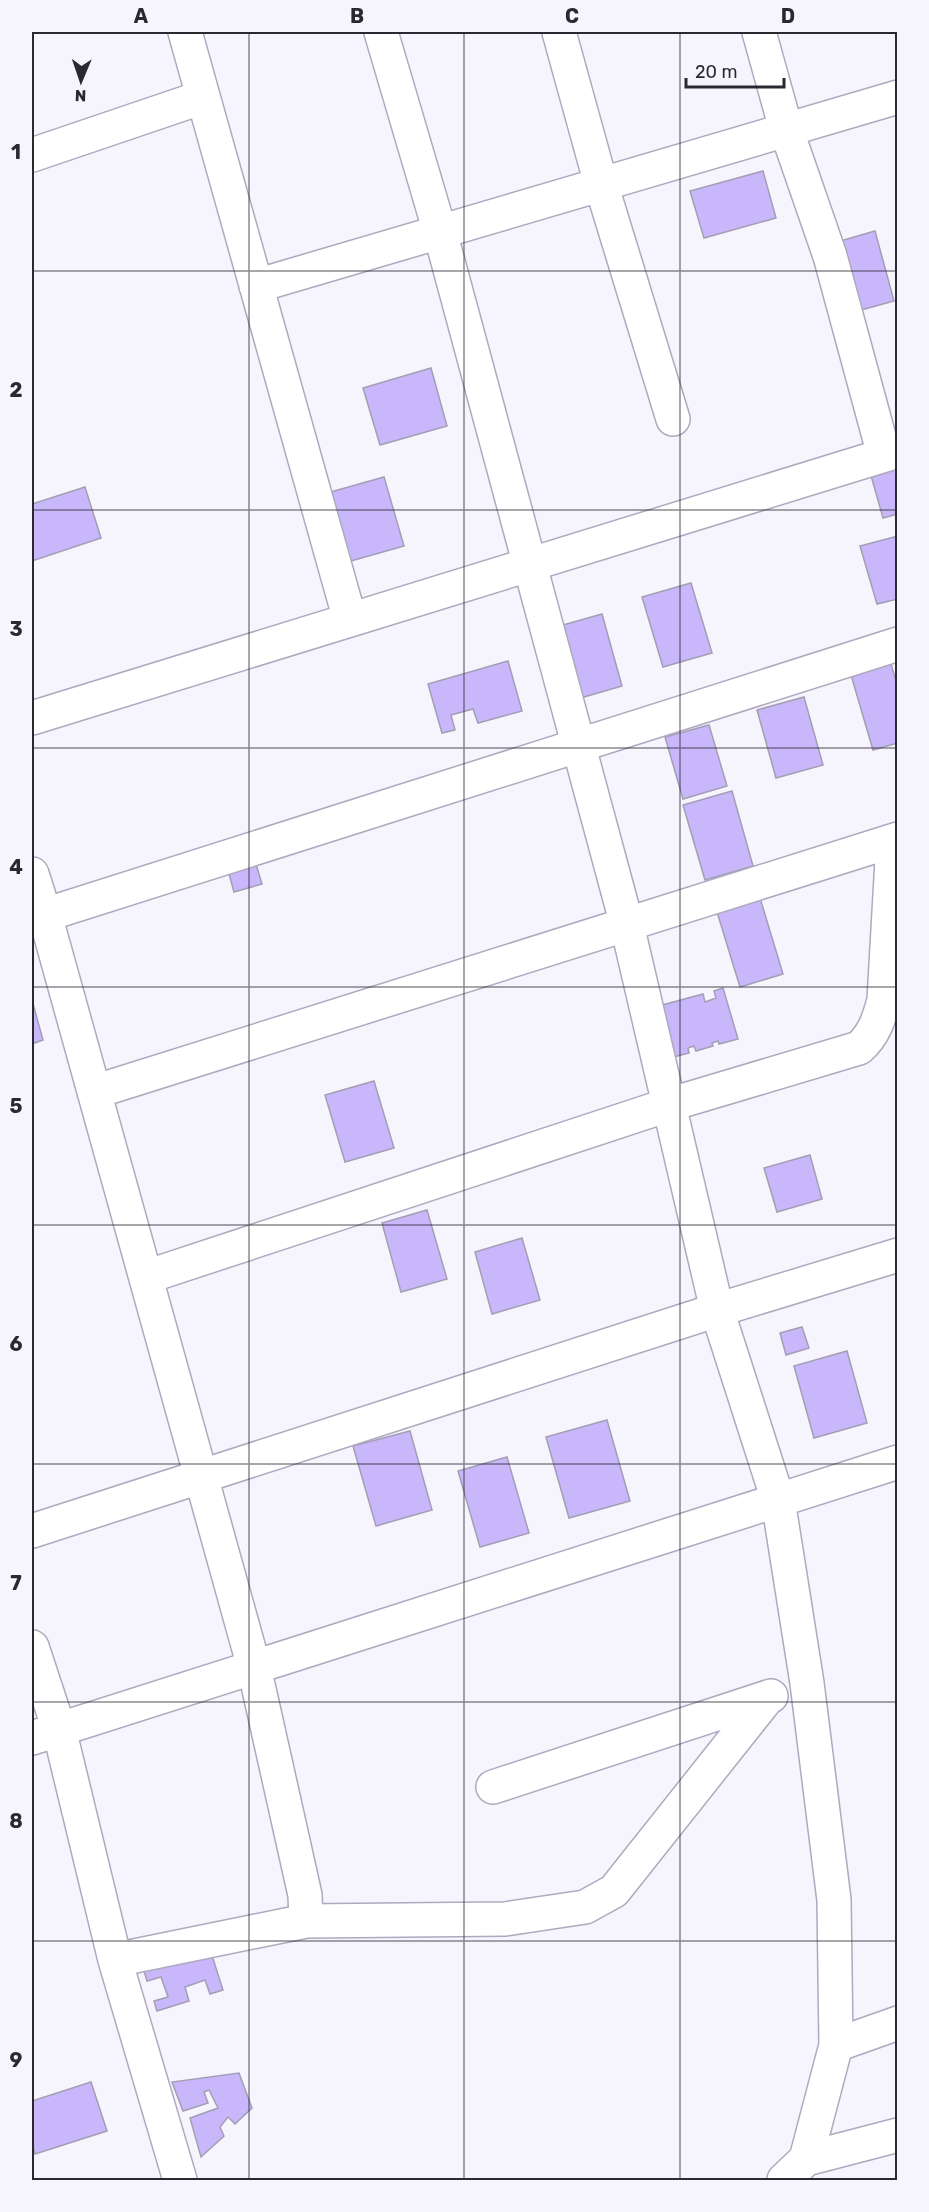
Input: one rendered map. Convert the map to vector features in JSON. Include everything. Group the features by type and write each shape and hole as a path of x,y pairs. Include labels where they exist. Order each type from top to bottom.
{"street":[{"path":"184,32 350,620"},
{"path":"381,32 440,232 627,925 717,1310 778,1500 807,1683 834,1900 836,2046 795,2170"},
{"path":"559,32 601,184 673,419"},
{"path":"32,718 891,453 830,256 786,129 759,32"},
{"path":"32,155 203,97"},
{"path":"256,286 897,97"},
{"path":"38,917 897,644"},
{"path":"94,1092 895,841 884,1000 878,1023 870,1039 859,1048 669,1105 146,1277"},
{"path":"32,874 38,917 94,1092 254,1667 305,1895 306,1921"},
{"path":"32,1531 717,1310 897,1255"},
{"path":"45,1733 897,1462"},
{"path":"32,1647 45,1733 116,1960 180,2181"},
{"path":"493,1787 807,1683"},
{"path":"116,1960 306,1921 505,1919 585,1907 614,1891 768,1697"},
{"path":"836,2046 897,2023"},
{"path":"795,2170 897,2135"}],"building":[{"path":"763,171 776,218 704,238 690,191"},
{"path":"875,231 894,301 843,315 823,246"},
{"path":"431,368 447,426 380,445 363,388"},
{"path":"898,465 898,514 883,518 870,472"},
{"path":"384,477 404,546 333,566 313,497"},
{"path":"85,487 101,538 32,561 32,504"},
{"path":"898,536 898,599 877,604 860,546"},
{"path":"691,583 712,653 663,667 642,597"},
{"path":"602,614 622,686 577,699 556,627"},
{"path":"508,661 522,711 478,723 473,709 451,715 455,730 442,733 428,684"},
{"path":"891,664 898,688 898,743 873,750 851,675"},
{"path":"804,697 823,765 776,778 757,710"},
{"path":"709,725 727,786 683,799 665,737"},
{"path":"732,791 753,866 705,880 683,805"},
{"path":"250,844 262,884 234,892 223,852"},
{"path":"760,898 783,974 740,987 717,912"},
{"path":"723,988 738,1039 719,1044 718,1041 712,1043 713,1046 696,1051 694,1046 688,1048 689,1053 666,1059 651,1008 703,994 705,1002 716,998 714,991"},
{"path":"32,1000 43,1040 32,1044"},
{"path":"374,1081 394,1148 345,1162 325,1095"},
{"path":"810,1155 822,1199 777,1212 764,1168"},
{"path":"427,1210 447,1279 401,1292 382,1223"},
{"path":"522,1238 540,1300 492,1314 475,1252"},
{"path":"802,1327 809,1348 786,1355 780,1333"},
{"path":"847,1351 867,1423 814,1438 794,1366"},
{"path":"607,1420 630,1501 569,1518 546,1437"},
{"path":"410,1431 432,1510 376,1526 353,1446"},
{"path":"507,1457 529,1533 480,1547 458,1471"},
{"path":"208,1943 223,1990 210,1994 205,1980 185,1987 189,2001 157,2011 154,2001 168,1997 161,1977 147,1981 142,1964"},
{"path":"239,2073 252,2108 235,2124 228,2117 220,2127 224,2136 201,2157 190,2118 218,2108 209,2090 204,2092 208,2103 183,2111 172,2082"},
{"path":"91,2082 107,2131 35,2154 32,2143 32,2101"}]}
